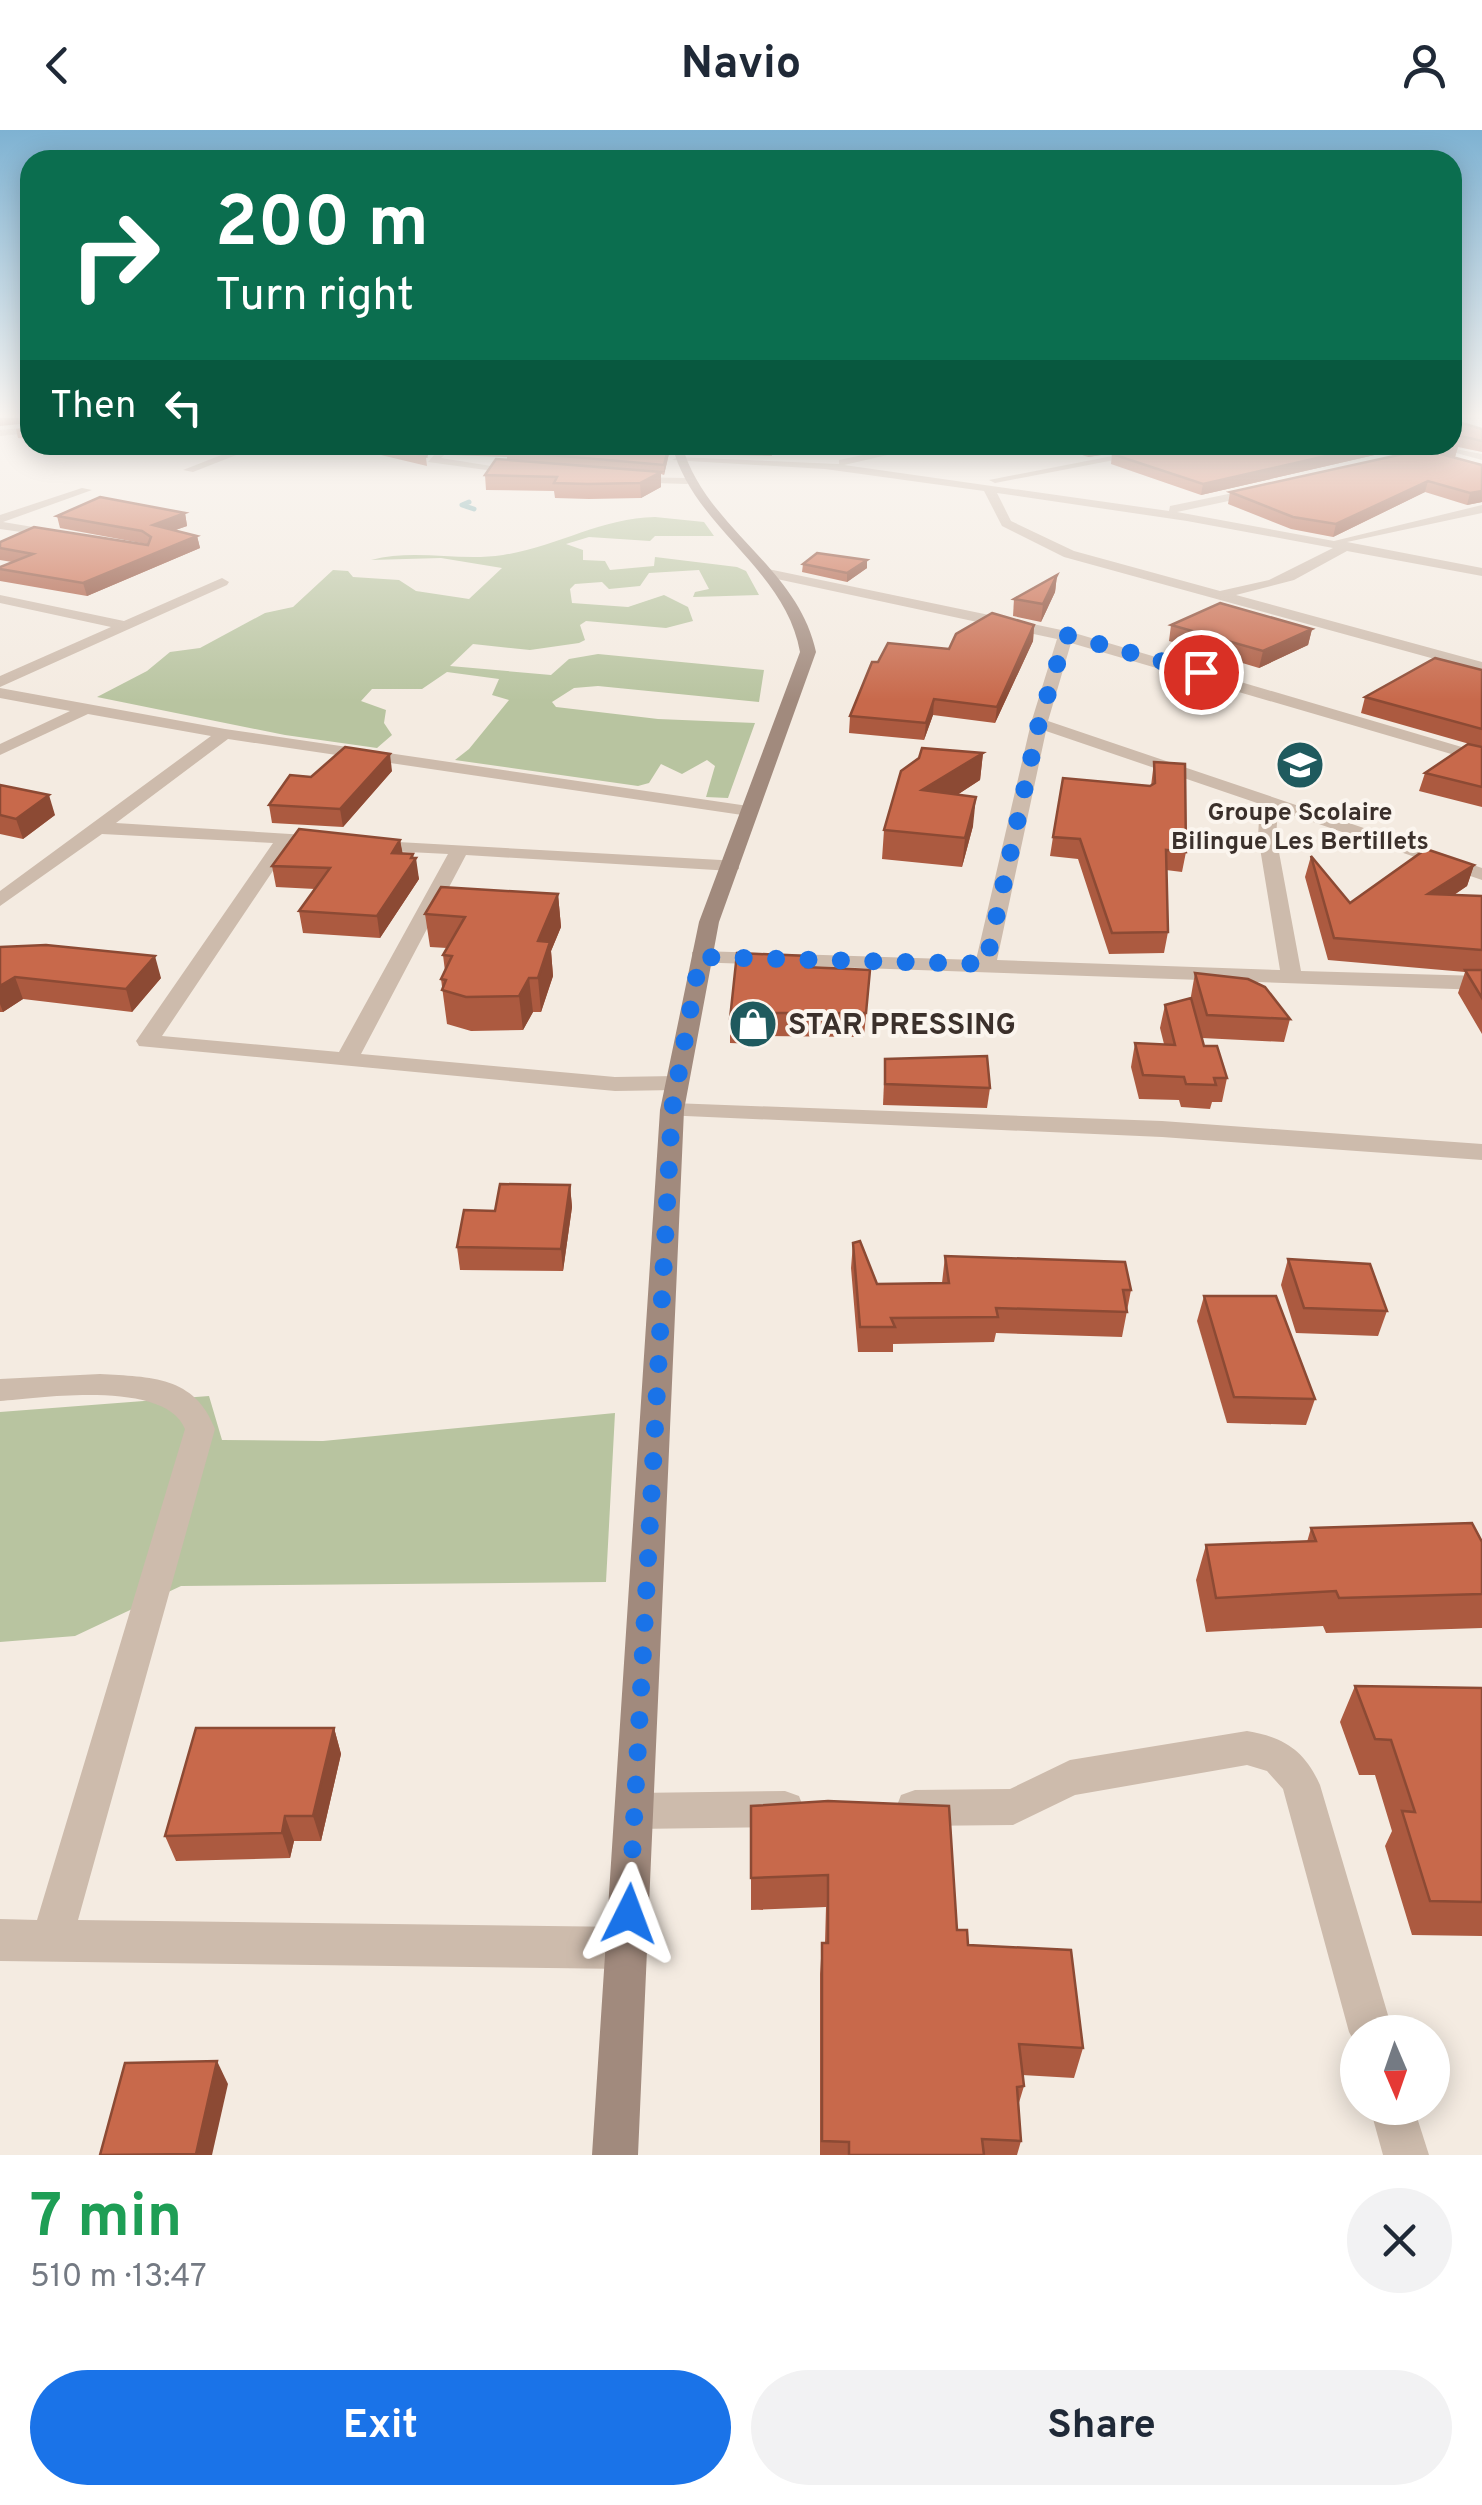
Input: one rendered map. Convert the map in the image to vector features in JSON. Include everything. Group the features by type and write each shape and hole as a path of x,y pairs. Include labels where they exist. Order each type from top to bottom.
{"main road":[{"path":"615,2155 674,1097 700,957 808,652 802,624 768,574 715,512"}],"street":[{"path":"0,522 26,512"},
{"path":"1001,512 1006,523 1089,561 1482,667"},
{"path":"1158,512 1482,572"},
{"path":"1328,543 1466,512"},
{"path":"0,522 75,538"},
{"path":"1196,590 1258,590 1301,573 1346,546"},
{"path":"768,574 850,586 1066,635 1482,758"},
{"path":"0,682 222,582"},
{"path":"0,599 123,625"},
{"path":"986,964 1039,723 1066,635"},
{"path":"0,693 225,734 749,811"},
{"path":"0,750 88,708"},
{"path":"1039,723 1482,874"},
{"path":"0,900 225,734"},
{"path":"1269,800 1267,836 1292,978"},
{"path":"99,828 732,865"},
{"path":"285,839 146,1042 615,1084 674,1097 1482,1152"},
{"path":"346,1061 460,849"},
{"path":"700,957 1482,984"},
{"path":"0,1390 67,1384 164,1392 190,1407 200,1429 52,1940"},
{"path":"869,1808 1013,1807 1070,1778 1100,1771 1247,1748 1270,1752 1292,1765 1301,1785 1366,2015"},
{"path":"635,1811 830,1808"},
{"path":"0,1940 627,1948"},
{"path":"1397,2125 1406,2155"}],"green space":[{"path":"655,517 704,522 714,536 655,536 650,541 589,537 566,544 583,550 583,560 605,561 610,570 654,566 655,557 737,567 746,571 759,595 693,597 695,592 709,589 699,570 649,573 640,586 609,589 602,582 575,584 570,589 572,603 628,607 664,595 688,607 693,621 666,628 586,621 580,625 585,640 579,643 530,650 473,644 450,666 551,675 569,659 598,654 764,670 759,702 598,686 574,688 552,702 556,707 658,719 755,723 728,798 706,797 715,766 707,760 682,774 661,764 649,783 638,786 455,760 469,749 509,700 492,695 499,679 447,672 422,689 372,689 361,701 386,710 384,723 392,735 377,748 285,735 97,697 147,671 170,652 200,648 265,613 293,607 333,570 348,571 353,577 399,580 416,591 469,599 502,568 441,558 371,560 404,555 503,555 616,522"},
{"path":"209,1396 222,1440 323,1441 615,1413 606,1582 181,1586 75,1636 0,1642 0,1412"}],"building":[{"path":"65,512 182,512 153,525 197,536 83,583 0,569 33,554 0,548 0,542 34,527 148,545 151,537 142,531 57,516"},
{"path":"1282,512 1361,512 1336,524"},
{"path":"817,553 867,560 847,573 803,564"},
{"path":"1057,575 1043,604 1014,599"},
{"path":"1220,603 1312,629 1263,651 1171,625"},
{"path":"992,613 1034,625 997,707 934,699 926,723 850,716 872,662 878,662 888,643 949,649 956,634"},
{"path":"1435,658 1482,670 1482,729 1365,697"},
{"path":"1468,744 1482,747 1482,787 1425,773"},
{"path":"345,747 390,754 340,809 269,805 290,775 311,777"},
{"path":"922,748 983,753 922,790 976,797 965,838 884,830 901,771 919,758"},
{"path":"1154,762 1185,764 1186,852 1166,850 1168,932 1112,933 1080,839 1053,837 1063,778 1150,786 1155,783"},
{"path":"0,785 49,795 16,819 0,815"},
{"path":"299,829 400,840 392,853 413,854 411,858 416,858 377,916 299,911 330,868 272,866"},
{"path":"1426,849 1474,865 1428,894 1482,896 1482,950 1334,938 1311,856 1350,903"},
{"path":"441,887 558,894 538,941 550,942 538,978 529,978 519,996 466,997 442,990 446,980 441,979 452,956 443,955 465,917 425,914"},
{"path":"46,945 155,956 126,989 15,977 0,986 0,947"},
{"path":"737,953 808,956 806,967 870,970 866,1013 764,1013 757,1020 730,1019"},
{"path":"1465,970 1482,970 1482,998"},
{"path":"1195,973 1248,979 1265,987 1290,1019 1207,1015"},
{"path":"1191,998 1204,1046 1217,1046 1227,1078 1214,1078 1216,1085 1186,1084 1184,1077 1143,1075 1135,1043 1175,1045 1165,1005"},
{"path":"987,1056 990,1088 885,1084 885,1059"},
{"path":"500,1184 570,1185 561,1249 457,1247 464,1210 495,1211"},
{"path":"860,1241 877,1284 949,1283 945,1256 1125,1262 1131,1290 1123,1290 1127,1312 996,1308 998,1317 891,1318 895,1327 860,1327 853,1243"},
{"path":"1288,1259 1370,1264 1387,1311 1304,1308"},
{"path":"1204,1296 1276,1296 1315,1399 1234,1397"},
{"path":"1472,1523 1482,1542 1482,1594 1339,1598 1336,1591 1216,1598 1206,1545 1316,1541 1311,1528"},
{"path":"1355,1686 1482,1688 1482,1902 1430,1901 1402,1811 1415,1812 1391,1740 1375,1739"},
{"path":"196,1728 334,1728 313,1816 285,1816 282,1833 165,1836"},
{"path":"828,1801 949,1806 957,1930 967,1930 968,1945 1071,1950 1083,2048 1019,2044 1024,2086 1017,2087 1021,2141 982,2139 984,2155 849,2155 849,2142 822,2141 822,1943 828,1943 828,1875 751,1878 751,1806"},
{"path":"217,2061 196,2154 100,2155 125,2063"}],"place":[{"name":"Groupe Scolaire Bilingue Les Bertillets","path":"1300,765"},
{"name":"STAR PRESSING","path":"753,1024"}],"route":[{"path":"629,1914 672,1172 672,1110 700,957 986,964 1039,723 1066,635 1201,672"}]}
